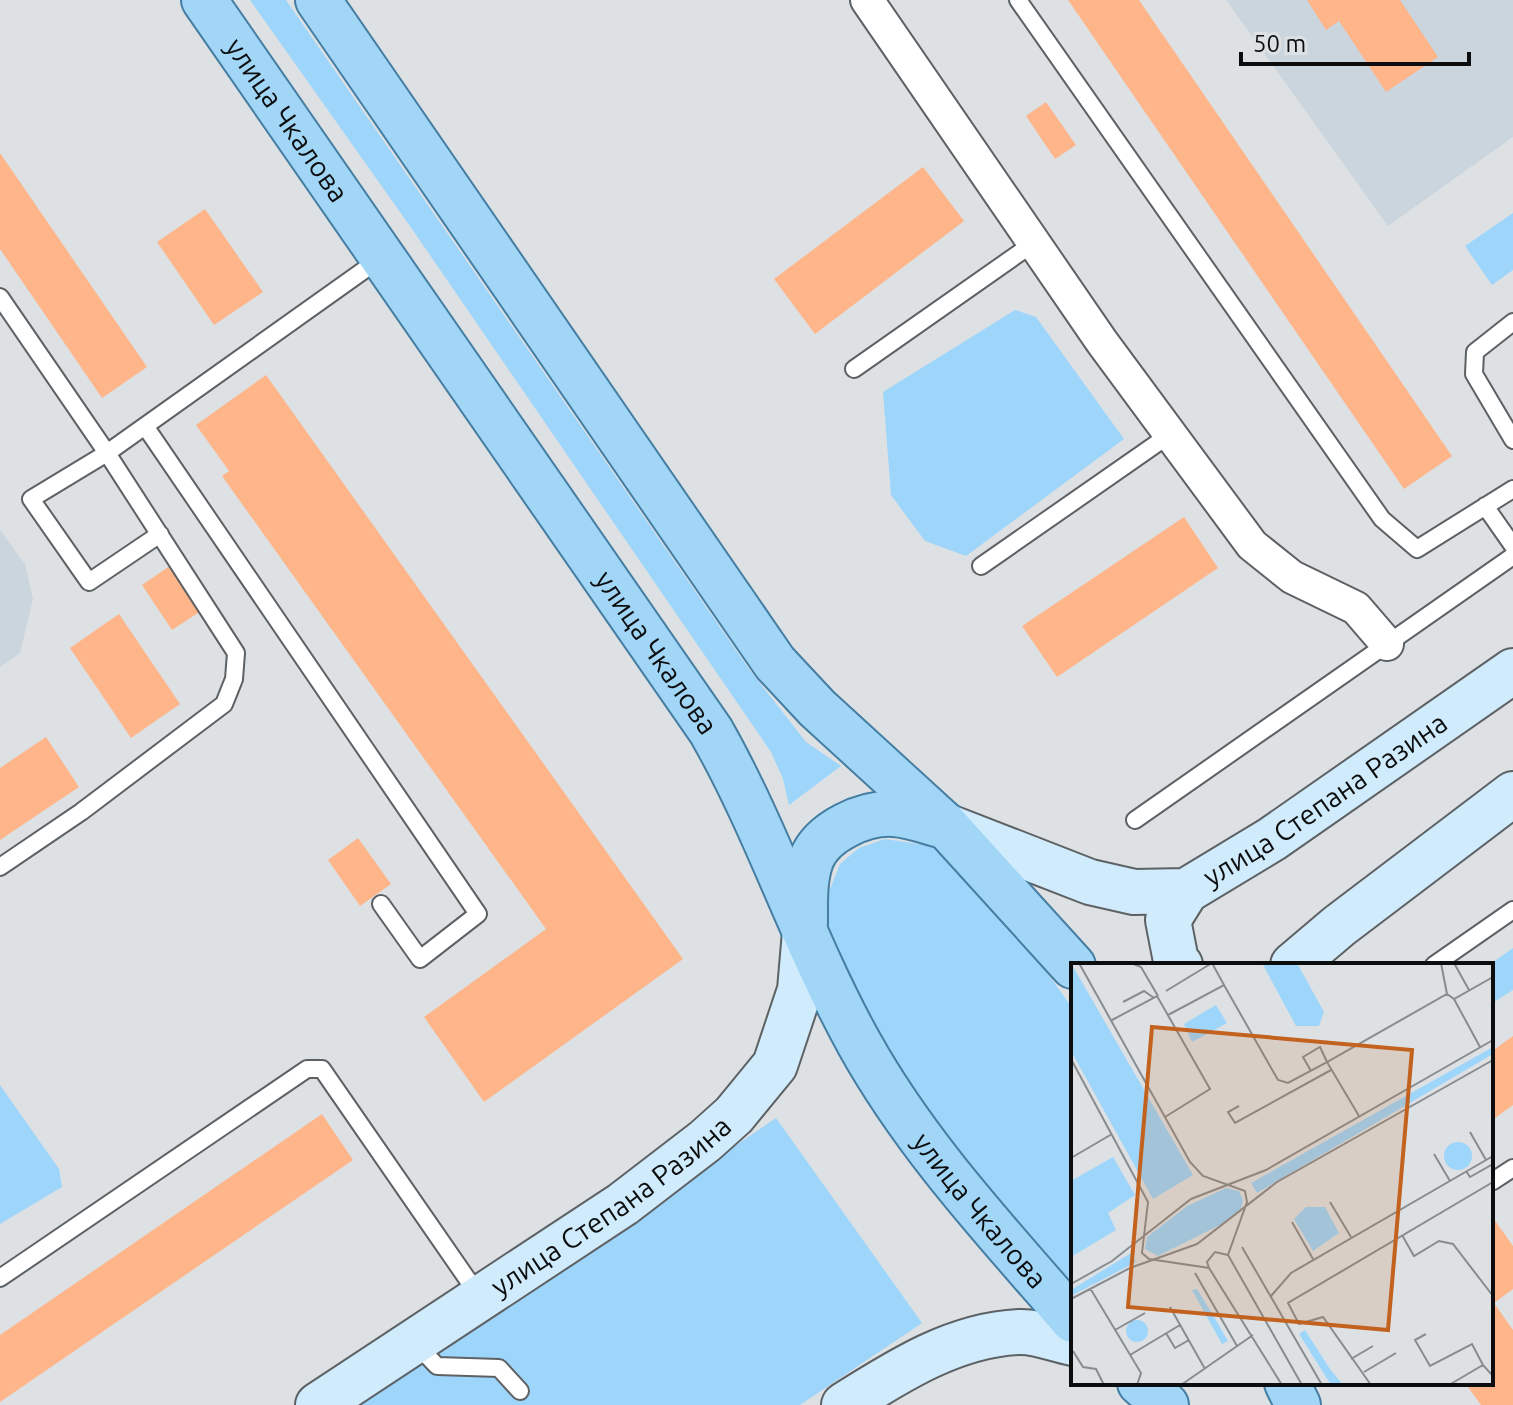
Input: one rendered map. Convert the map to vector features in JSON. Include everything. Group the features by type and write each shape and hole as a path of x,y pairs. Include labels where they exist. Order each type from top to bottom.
{"main road":[{"name":"улица Чкалова","path":"204,0 711,731 765,835 805,932 859,1042 903,1116 961,1190 1071,1318"},
{"path":"318,0 775,663 817,708 946,826 1071,964"},
{"name":"улица Степана Разина","path":"946,826 1090,882 1134,892 1186,891 1272,839 1513,671"},
{"path":"1295,963 1339,926 1513,794"},
{"path":"805,932 805,889 812,858 834,832 868,814 897,814 946,826"},
{"path":"1178,963 1168,920 1186,891"},
{"name":"улица Степана Разина","path":"318,1405 623,1204 734,1115 775,1065 800,990 805,932"},
{"path":"844,1405 943,1348 965,1340 1022,1331 1071,1343"},
{"path":"1142,1385 1166,1405"},
{"path":"1288,1385 1298,1405"}],"street":[{"path":"867,0 1102,342 1252,545 1292,577 1356,608 1387,644"}],"lane":[{"path":"1018,0 1382,519 1417,549 1513,489"},
{"path":"854,369 1035,242"},
{"path":"160,534 89,582 31,499 107,453 383,257"},
{"path":"0,297 107,453 236,653 234,679 224,704 81,812 0,867"},
{"path":"1513,322 1475,352 1474,374 1513,440"},
{"path":"145,426 478,914 420,959 381,904"},
{"path":"981,566 1169,435"},
{"path":"1485,506 1513,546"},
{"path":"1135,820 1513,556"},
{"path":"1437,963 1513,910"},
{"path":"0,1278 307,1069 322,1069 480,1297"},
{"path":"1493,1181 1513,1168"},
{"path":"413,1341 437,1366 499,1368 520,1391"}],"shaded area":[{"path":"250,0 286,0 749,669 806,742 841,766 789,805 783,779 771,752 412,229"},
{"path":"1226,0 1513,0 1513,137 1388,226"},
{"path":"1513,213 1513,270 1492,285 1465,246"},
{"path":"1015,310 1036,317 1124,439 966,556 925,541 891,495 883,392"},
{"path":"0,530 25,564 33,599 20,653 0,667"},
{"path":"885,839 932,846 961,871 1030,949 1071,1006 1071,1291 943,1137 873,1036 829,935 826,899 840,864 859,848"},
{"path":"1513,948 1513,990 1493,1003 1493,963"},
{"path":"0,1085 59,1169 62,1187 0,1224"},
{"path":"776,1118 922,1323 800,1405 353,1405"}],"building":[{"path":"1068,0 1139,0 1452,456 1404,489"},
{"path":"1307,0 1400,0 1438,57 1386,92 1339,21 1326,30"},
{"path":"1046,102 1076,145 1055,159 1026,116"},
{"path":"0,153 147,367 102,398 0,249"},
{"path":"923,167 964,221 815,334 774,279"},
{"path":"205,209 263,292 214,325 157,242"},
{"path":"266,375 683,959 484,1102 424,1017 546,929 222,476 229,471 196,425"},
{"path":"1184,517 1218,568 1057,677 1022,626"},
{"path":"171,565 201,611 172,630 142,585"},
{"path":"119,614 180,704 131,738 70,648"},
{"path":"46,737 79,787 0,840 0,768"},
{"path":"358,838 391,884 360,906 328,860"},
{"path":"1513,1036 1513,1105 1493,1120 1493,1051"},
{"path":"322,1114 353,1160 0,1402 0,1335"},
{"path":"1493,1218 1513,1246 1513,1289 1494,1303 1513,1330 1513,1405 1481,1405 1466,1385 1493,1385"}]}
